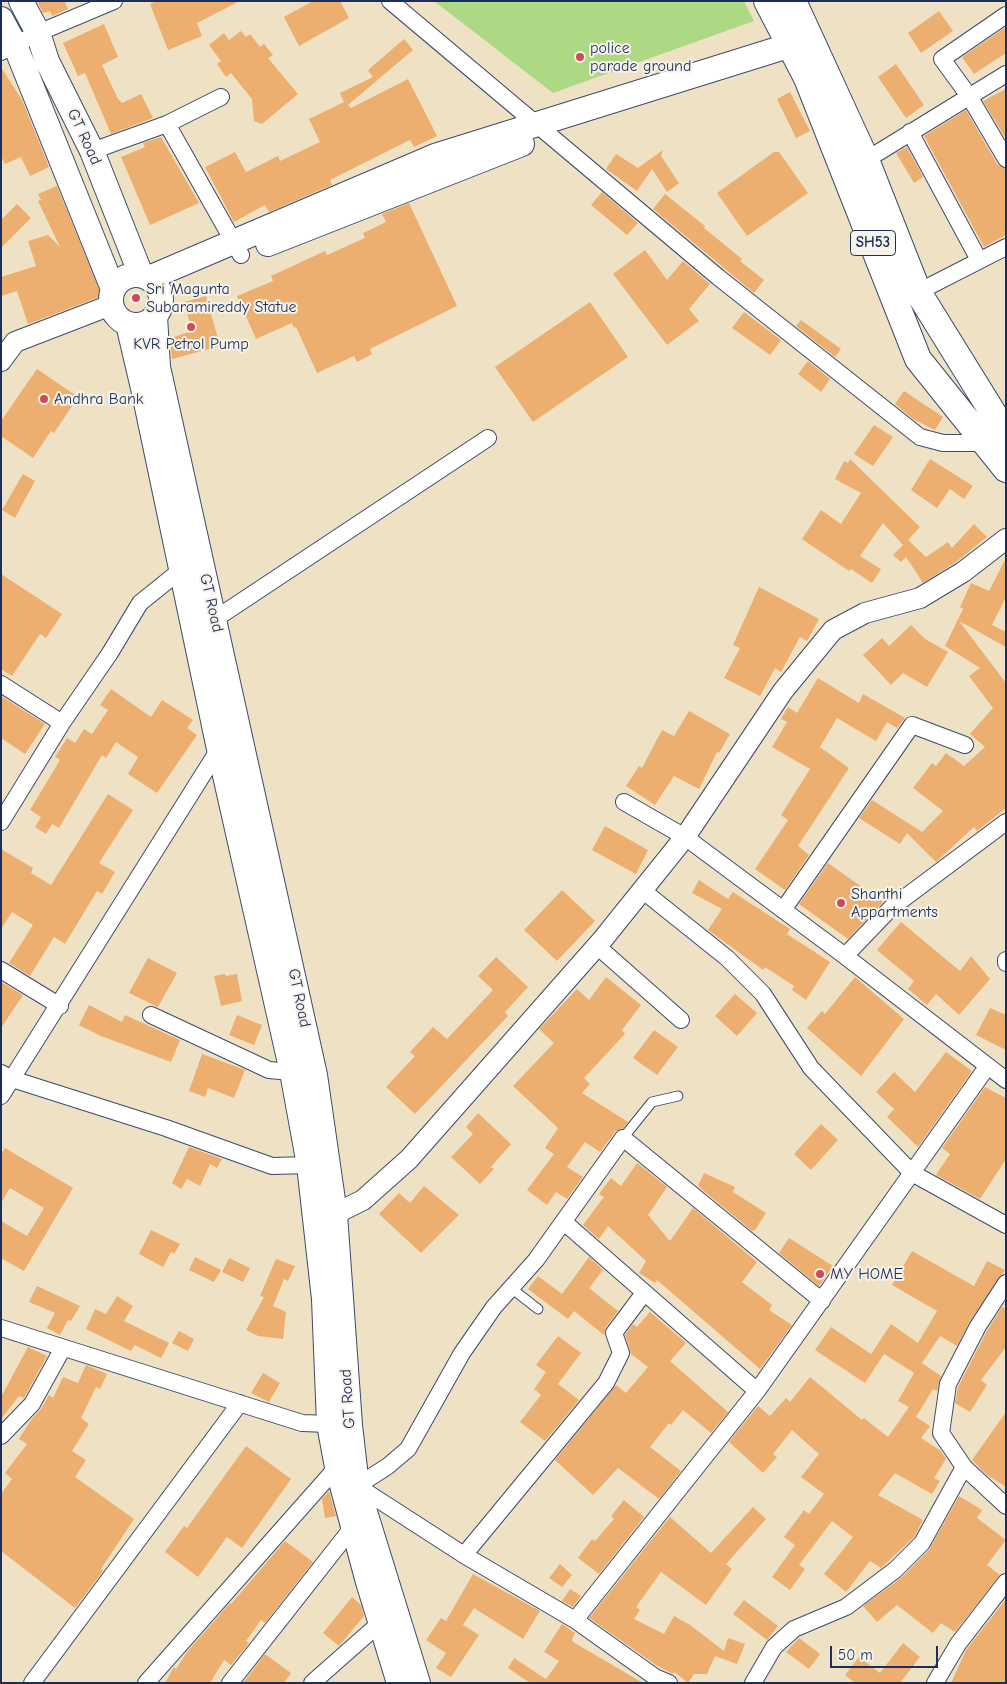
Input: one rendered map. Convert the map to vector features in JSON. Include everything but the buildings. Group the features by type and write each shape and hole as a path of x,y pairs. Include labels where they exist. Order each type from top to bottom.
{"main road":[{"name":"GT Road","path":"21,1 38,33 47,61 92,151 150,281"},
{"name":"SH53","path":"767,1 803,49 866,160 918,292 999,440 1006,469"},
{"name":"SH53","path":"793,1 807,78 918,359 999,440"},
{"path":"1,19 8,48 120,320 128,324 142,324 155,316 161,304 150,281"},
{"path":"112,297 125,277 150,281 543,129 803,49"},
{"name":"GT Road","path":"155,316 158,367 204,621 236,722 315,1074 335,1214 350,1425 357,1486 418,1683"},
{"path":"128,324 181,570 204,621 219,749 292,1072 309,1165 324,1299 329,1424 337,1467 352,1528 399,1683"}],"street":[{"path":"8,48 38,33 114,1"},
{"path":"390,1 718,277 920,437 944,443 999,440"},
{"path":"1006,15 942,59 969,96 1006,159"},
{"path":"866,160 1006,74"},
{"path":"92,151 167,124 221,97"},
{"path":"167,124 237,248"},
{"path":"910,132 979,260"},
{"path":"918,292 1006,247"},
{"path":"1,361 15,342 112,297"},
{"path":"204,621 488,438"},
{"path":"335,1214 363,1200 410,1158 597,946 685,837 783,691 833,630 865,613 920,598 963,572 1006,539"},
{"path":"1,822 62,723 110,653 140,603 181,570"},
{"path":"1,684 62,723"},
{"path":"783,910 912,725 965,745"},
{"path":"1,1096 7,1076 60,1006 219,749"},
{"path":"624,802 685,837 845,956 1006,1080"},
{"path":"845,956 891,908 1006,822"},
{"path":"642,890 727,958 762,994 811,1068 912,1173 1006,1225"},
{"path":"597,946 681,1020"},
{"path":"1,970 60,1006"},
{"path":"151,1015 269,1070 292,1072"},
{"path":"575,1620 757,1391 987,1067"},
{"path":"7,1076 166,1128 272,1166 309,1165"},
{"path":"669,1683 655,1677 575,1620 464,1555 357,1486 388,1466 408,1450 462,1353 511,1288 536,1260 623,1138 822,1301"},
{"path":"564,1222 757,1391"},
{"path":"1006,1283 978,1326 948,1384 941,1433 964,1467 1006,1506"},
{"path":"464,1555 606,1383 621,1353 614,1333 644,1293"},
{"path":"1,1328 302,1423 329,1424"},
{"path":"1,1436 32,1404 63,1348"},
{"path":"32,1683 240,1403"},
{"path":"146,1683 337,1467"},
{"path":"752,1683 774,1647 794,1629 846,1607 895,1570 922,1543 964,1467"},
{"path":"230,1683 352,1528"},
{"path":"935,1683 958,1644 1006,1582"},
{"path":"312,1683 380,1623"}],"lane":[{"path":"623,1138 652,1102 678,1096"},
{"path":"511,1288 538,1309"}],"green space":[{"name":"police parade ground","path":"434,1 744,1 754,21 553,93"}],"place":[{"name":"police parade ground","path":"580,57"},
{"name":"Sri Magunta Subaramireddy Statue","path":"136,298"},
{"name":"KVR Petrol Pump","path":"191,327"},
{"name":"Andhra Bank","path":"44,399"},
{"name":"Shanthi Appartments","path":"841,903"},
{"name":"MY HOME","path":"820,1274"}]}
